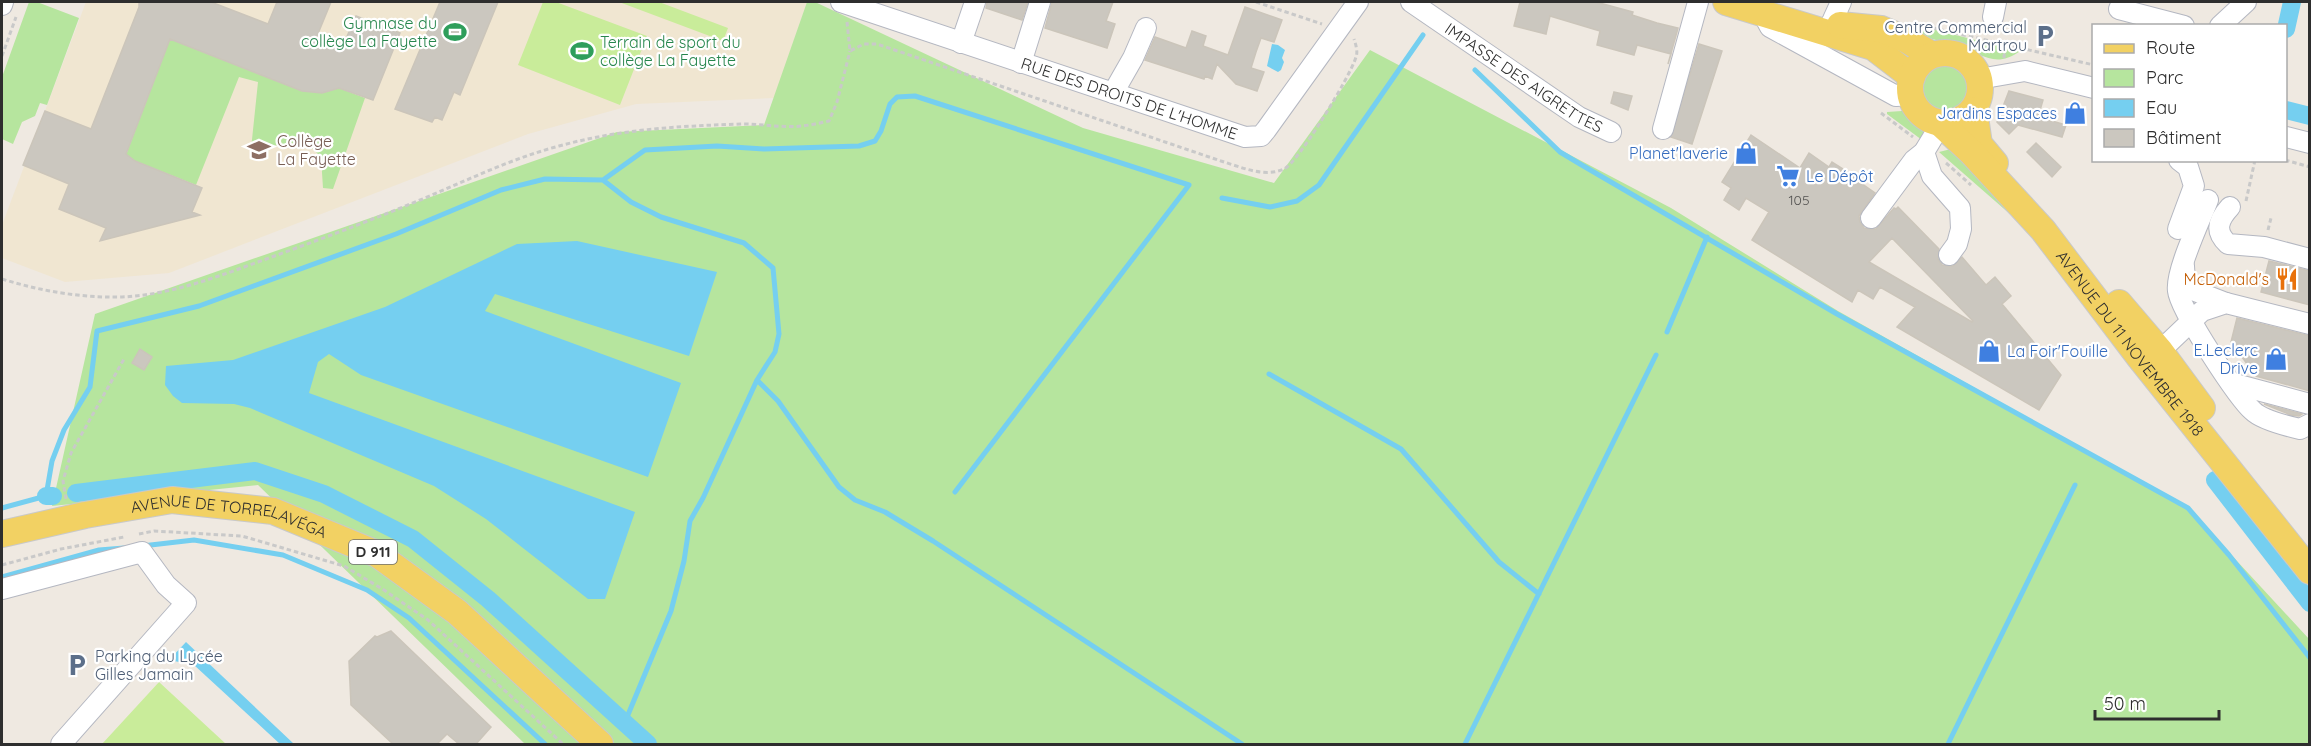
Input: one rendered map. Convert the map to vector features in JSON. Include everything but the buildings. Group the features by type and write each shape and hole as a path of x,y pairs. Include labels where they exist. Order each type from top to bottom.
{"main road":[{"path":"1726,2 1765,8 1804,26 1873,47 1911,86"},
{"path":"1804,26 1836,13 1907,40 1932,55"},
{"path":"1944,52 1956,54 1975,68 1980,79 1981,89 1974,110 1965,118 1953,123 1930,120 1914,106 1911,86 1924,60 1932,55 1944,52"},
{"name":"AVENUE DU 11 NOVEMBRE 1918","path":"1974,110 1979,144 2052,223 2160,351 2310,550"},
{"name":"AVENUE DU 11 NOVEMBRE 1918","path":"1941,123 1971,152 2043,231 2140,358 2310,571"},
{"name":"AVENUE DE TORRELAVÉGA","path":"2,534 172,500 273,511 377,554 457,612 600,744"}],"street":[{"name":"RUE DES DROITS DE L'HOMME","path":"841,2 1245,137 1261,136 1358,2"},
{"path":"961,43 975,2"},
{"path":"1016,61 1029,2"},
{"path":"1016,61 1040,2"},
{"name":"IMPASSE DES AIGRETTES","path":"1411,2 1579,117 1611,132"},
{"path":"1663,129 1698,2"},
{"path":"2222,24 2246,2"},
{"path":"1765,8 1770,27 1896,96 1911,86"},
{"path":"2122,9 2177,24"},
{"path":"1113,93 1133,58 1146,28"},
{"path":"1980,79 2025,71 2092,88"},
{"path":"1871,218 1914,160 1924,152 1941,123"},
{"path":"2287,137 2310,143"},
{"path":"1924,152 1932,176 1960,208 1961,229 1957,244 1949,255"},
{"path":"2178,229 2194,186 2188,167 2182,162"},
{"path":"2208,200 2178,277 2178,292 2192,323 2231,383 2254,412 2300,429 2310,424"},
{"path":"2230,207 2223,215 2218,227 2221,237 2228,244 2264,247 2310,259"},
{"path":"2184,264 2185,283 2195,291 2226,303 2310,324"},
{"path":"2160,351 2202,312 2226,303"},
{"path":"2268,313 2283,307 2310,311"},
{"path":"2231,383 2310,404"},
{"path":"2,589 142,552 166,585 186,603 61,744"}],"path":[{"path":"1256,2 1339,30"},
{"path":"2,56 7,6"},
{"path":"1918,24 2092,66"},
{"path":"2,279 63,295 123,297 168,291 216,277 300,247 431,195 500,164 558,146 617,132 656,127 747,124 801,126 829,121 837,102 850,51"},
{"path":"2287,160 2310,166"},
{"path":"69,519 63,481 71,453 124,359"},
{"path":"2,565 61,549 154,531 242,536 310,554 344,566 428,620 563,744"}],"shaded area":[{"name":"Collège La Fayette","path":"86,2 807,2 774,98 636,104 528,134 169,273 65,282 2,258 2,225"}],"green space":[{"path":"29,2 37,2 79,18 47,105 40,103 35,116 22,122 13,144 2,139 2,77"},
{"name":"Terrain de sport du collège La Fayette","path":"543,2 556,2 647,36 620,105 518,65"},
{"path":"619,2 659,2 728,28 723,41"},
{"path":"807,2 815,2 1083,128 1274,183 1370,50 1671,208 1838,311 2188,508 2309,639 2309,744 525,744 258,485 52,506 95,314 617,132 764,125"},
{"path":"1923,27 2020,51 2003,59 1989,58 1925,37 1922,34"},
{"path":"170,39 322,93 339,88 365,98 333,189 323,188 321,157 310,146 294,143 251,149 258,82 239,77 196,185 120,155 127,152"},
{"path":"1940,62 1950,62 1963,69 1970,82 1970,92 1963,105 1950,112 1940,112 1931,108 1924,101 1920,92 1920,82 1924,73 1931,66"},
{"path":"1902,111 1926,127 1925,140 1887,114 1887,112"},
{"path":"1951,149 2007,201 2011,215 1939,152"},
{"path":"159,682 226,744 102,744"}],"water":[{"path":"1272,44 1285,50 1282,58 1284,62 1278,72 1267,66"},
{"path":"577,241 717,272 689,356 495,294 485,311 681,383 648,477 361,375 329,354 318,362 309,393 635,512 605,599 588,599 486,519 434,486 250,408 234,404 182,403 165,385 166,366 233,360 385,307 517,244"},
{"path":"186,642 294,744 280,744 194,665 169,660"}],"waterway":[{"path":"2287,24 2292,2"},
{"path":"1222,198 1270,207 1297,201 1319,185 1423,35"},
{"path":"1475,70 1560,152 1837,314 2188,508 2229,555 2310,658"},
{"path":"2,508 46,496 52,461 64,430 90,387 97,331 199,306 396,234 501,190 545,179 603,180 645,150 717,146 764,149 859,146 875,141 881,131 890,104 897,97 915,96 1189,185 955,492"},
{"path":"2287,110 2310,116"},
{"path":"603,180 631,202 661,217 744,243 773,268 779,334 775,352 757,380 703,498 690,521 684,561 671,611 625,722"},
{"path":"1667,332 1707,237"},
{"path":"1465,744 1656,355"},
{"path":"1269,374 1401,449 1499,562 1539,594"},
{"path":"757,380 778,401 839,487 855,500 885,512 933,541 1242,744"},
{"path":"76,493 255,471 324,494 413,539 488,599 648,744"},
{"path":"2215,480 2310,603"},
{"path":"1948,744 2075,485"},
{"path":"46,496 53,496"},
{"path":"142,546 194,540 283,555 367,590 409,618 545,744"},
{"path":"2,577 99,550 124,548"}],"place":[{"name":"Gymnase du collège La Fayette","path":"455,32"},
{"name":"Centre Commercial Martrou","path":"2045,36"},
{"name":"Terrain de sport du collège La Fayette","path":"582,51"},
{"name":"Jardins Espaces","path":"2075,113"},
{"name":"Collège La Fayette","path":"259,150"},
{"name":"Planet'laverie","path":"1746,153"},
{"name":"Le Dépôt","path":"1788,176"},
{"name":"McDonald's","path":"2287,279"},
{"name":"La Foir'Fouille","path":"1989,351"},
{"name":"E.Leclerc Drive","path":"2276,359"},
{"name":"Parking du Lycée Gilles Jamain","path":"77,665"}]}
